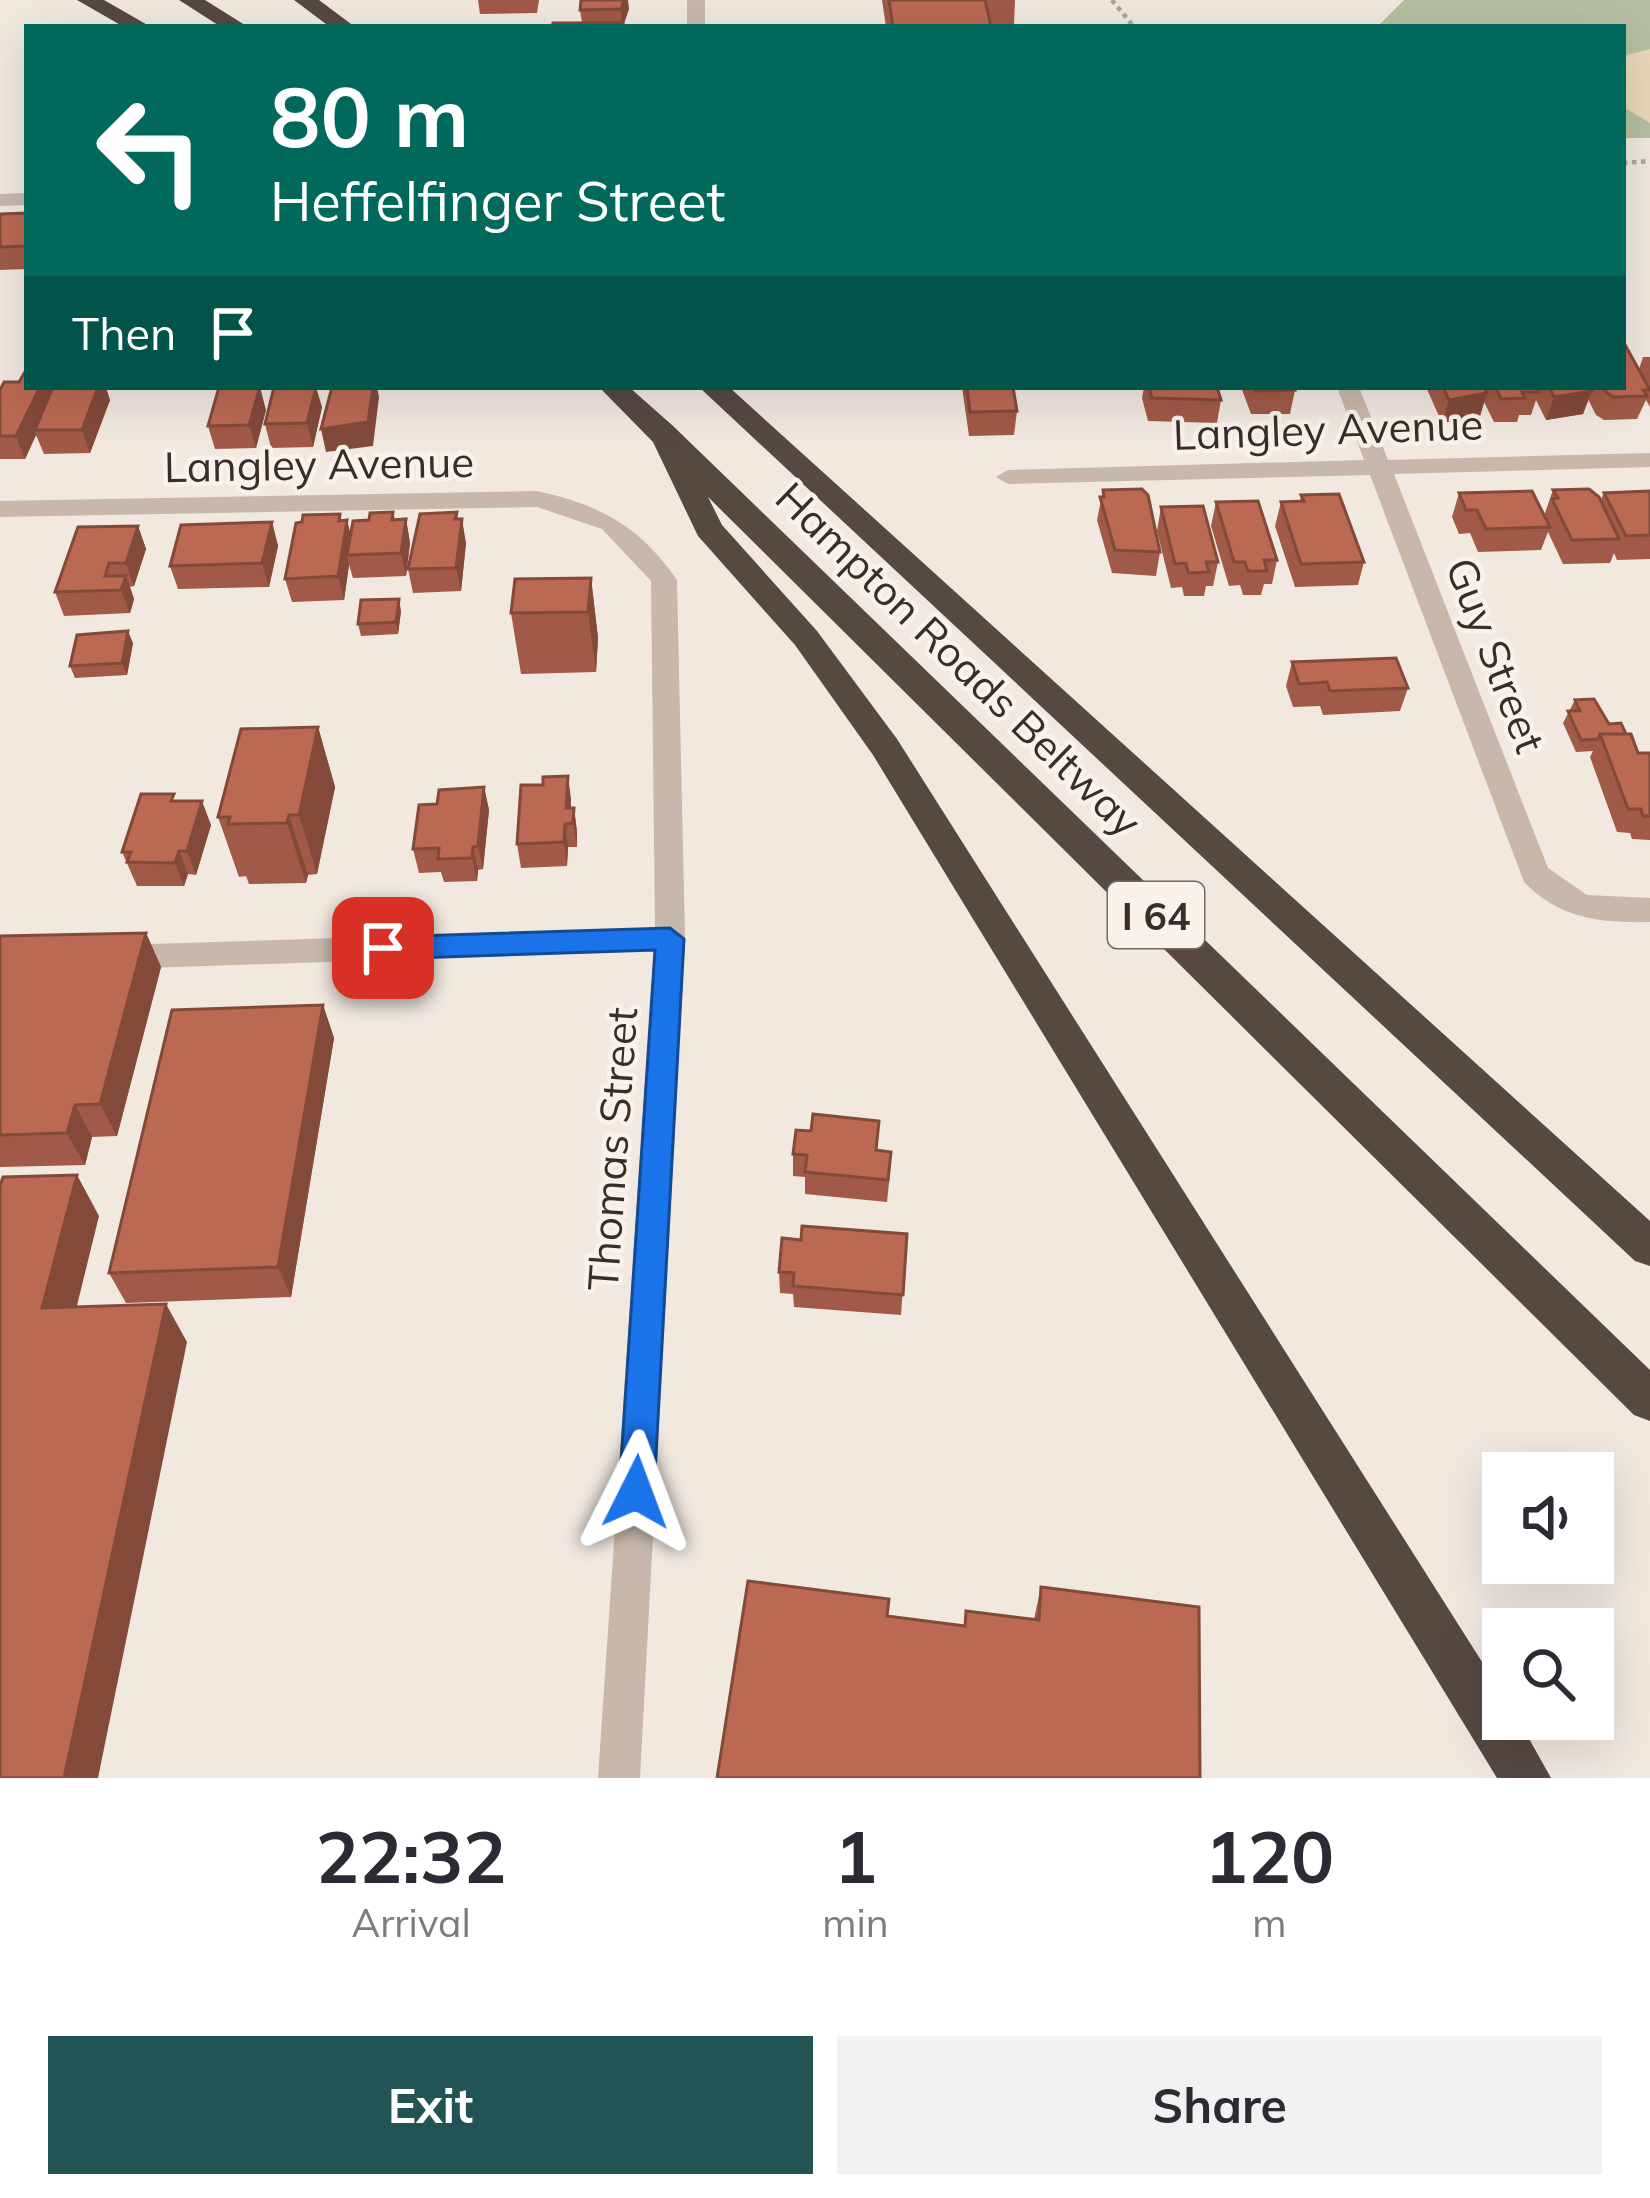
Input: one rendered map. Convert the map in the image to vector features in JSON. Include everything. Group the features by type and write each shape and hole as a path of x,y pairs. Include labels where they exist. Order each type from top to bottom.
{"highway":[{"path":"88,0 134,24"},
{"path":"190,0 232,24"},
{"path":"305,0 340,24"},
{"name":"Hampton Roads Beltway","path":"617,390 1650,1400"},
{"name":"Hampton Roads Beltway","path":"716,390 1650,1248"},
{"path":"750,390 866,526"},
{"path":"662,430 710,529 806,638 884,747 1526,1778"},
{"path":"1479,1701 1510,1778"}],"street":[{"name":"Guy Street","path":"1349,390 1535,874 1565,902 1606,911 1650,910"},
{"name":"Langley Avenue","path":"1008,477 1650,460"},
{"name":"Langley Avenue","path":"0,509 537,499 585,508 631,535"},
{"name":"Thomas Street","path":"619,1778 670,939 664,580 631,535"},
{"path":"96,957 670,939"}],"path":[{"path":"1112,0 1132,24"}],"green space":[{"path":"1404,0 1650,0 1650,138 1626,138 1626,24 1380,24"}],"sand":[{"path":"1650,49 1650,123 1626,109 1626,55"}],"building":[{"path":"581,0 624,0 621,9 580,10"},
{"path":"889,0 985,0 990,24 893,24"},
{"path":"24,213 24,246 0,247 0,214"},
{"path":"1626,346 1650,390 1643,390 1647,396 1613,397 1605,391 1626,390"},
{"path":"24,373 24,390 39,390 16,436 0,436 0,390 4,382 19,382"},
{"path":"52,390 97,390 82,430 35,430"},
{"path":"218,390 259,390 249,425 208,426"},
{"path":"273,390 315,390 307,423 265,424"},
{"path":"331,390 373,390 368,422 321,429"},
{"path":"967,390 1014,390 1017,411 970,412"},
{"path":"1150,390 1218,390 1221,400 1152,398"},
{"path":"1444,390 1487,393 1449,400"},
{"path":"1497,390 1539,392 1522,392 1525,398 1501,399"},
{"path":"1550,390 1592,391 1554,397"},
{"path":"1142,489 1148,495 1160,552 1115,550 1100,497 1104,497 1103,490"},
{"path":"1589,489 1599,497 1619,539 1572,540 1552,499 1558,498 1553,490"},
{"path":"1532,491 1550,527 1486,529 1477,510 1466,510 1459,493"},
{"path":"1650,491 1650,535 1626,536 1604,493"},
{"path":"1339,494 1364,562 1301,564 1281,502 1304,501 1301,495"},
{"path":"1258,501 1277,560 1264,560 1267,571 1248,571 1245,562 1234,562 1216,502"},
{"path":"1203,506 1218,562 1206,562 1209,572 1188,573 1186,563 1175,564 1161,507"},
{"path":"393,512 392,520 406,519 401,553 347,555 353,521 369,520 370,513"},
{"path":"457,512 455,519 462,519 456,568 408,569 420,514"},
{"path":"340,514 339,521 347,520 338,576 285,579 296,523 302,522 303,515"},
{"path":"272,522 262,563 170,566 181,525"},
{"path":"138,526 126,563 109,563 105,576 126,576 121,590 55,592 78,527"},
{"path":"591,578 588,612 511,613 515,579"},
{"path":"399,599 396,622 358,624 361,600"},
{"path":"128,631 122,663 70,666 77,635"},
{"path":"1396,658 1408,688 1330,691 1327,682 1299,684 1292,662"},
{"path":"1594,699 1609,724 1621,723 1626,734 1581,740 1568,711 1580,711 1575,700"},
{"path":"318,727 299,815 289,815 287,823 228,824 230,817 218,817 241,729"},
{"path":"1600,734 1631,734 1638,753 1650,753 1650,816 1643,816 1641,809 1628,809"},
{"path":"568,776 566,808 574,808 573,823 565,824 564,842 517,844 521,785 543,785 543,777"},
{"path":"484,787 478,846 473,847 472,858 438,859 439,848 413,849 419,805 437,804 439,790"},
{"path":"141,794 174,794 171,801 202,801 187,851 179,851 175,863 127,862 131,852 122,852"},
{"path":"146,933 100,1104 75,1105 67,1133 0,1135 0,936"},
{"path":"323,1005 278,1267 109,1273 172,1010"},
{"path":"813,1114 879,1121 876,1150 891,1152 888,1180 805,1172 807,1155 793,1154 796,1130 811,1131"},
{"path":"77,1175 42,1308 166,1304 64,1778 0,1778 0,1186 3,1177"},
{"path":"802,1226 907,1234 903,1295 793,1286 794,1273 779,1272 782,1238 801,1240"},
{"path":"748,1581 889,1599 887,1616 965,1626 966,1611 1039,1620 1041,1587 1199,1607 1200,1778 717,1778"}],"route":[{"path":"383,948 670,939 636,1492"}]}
